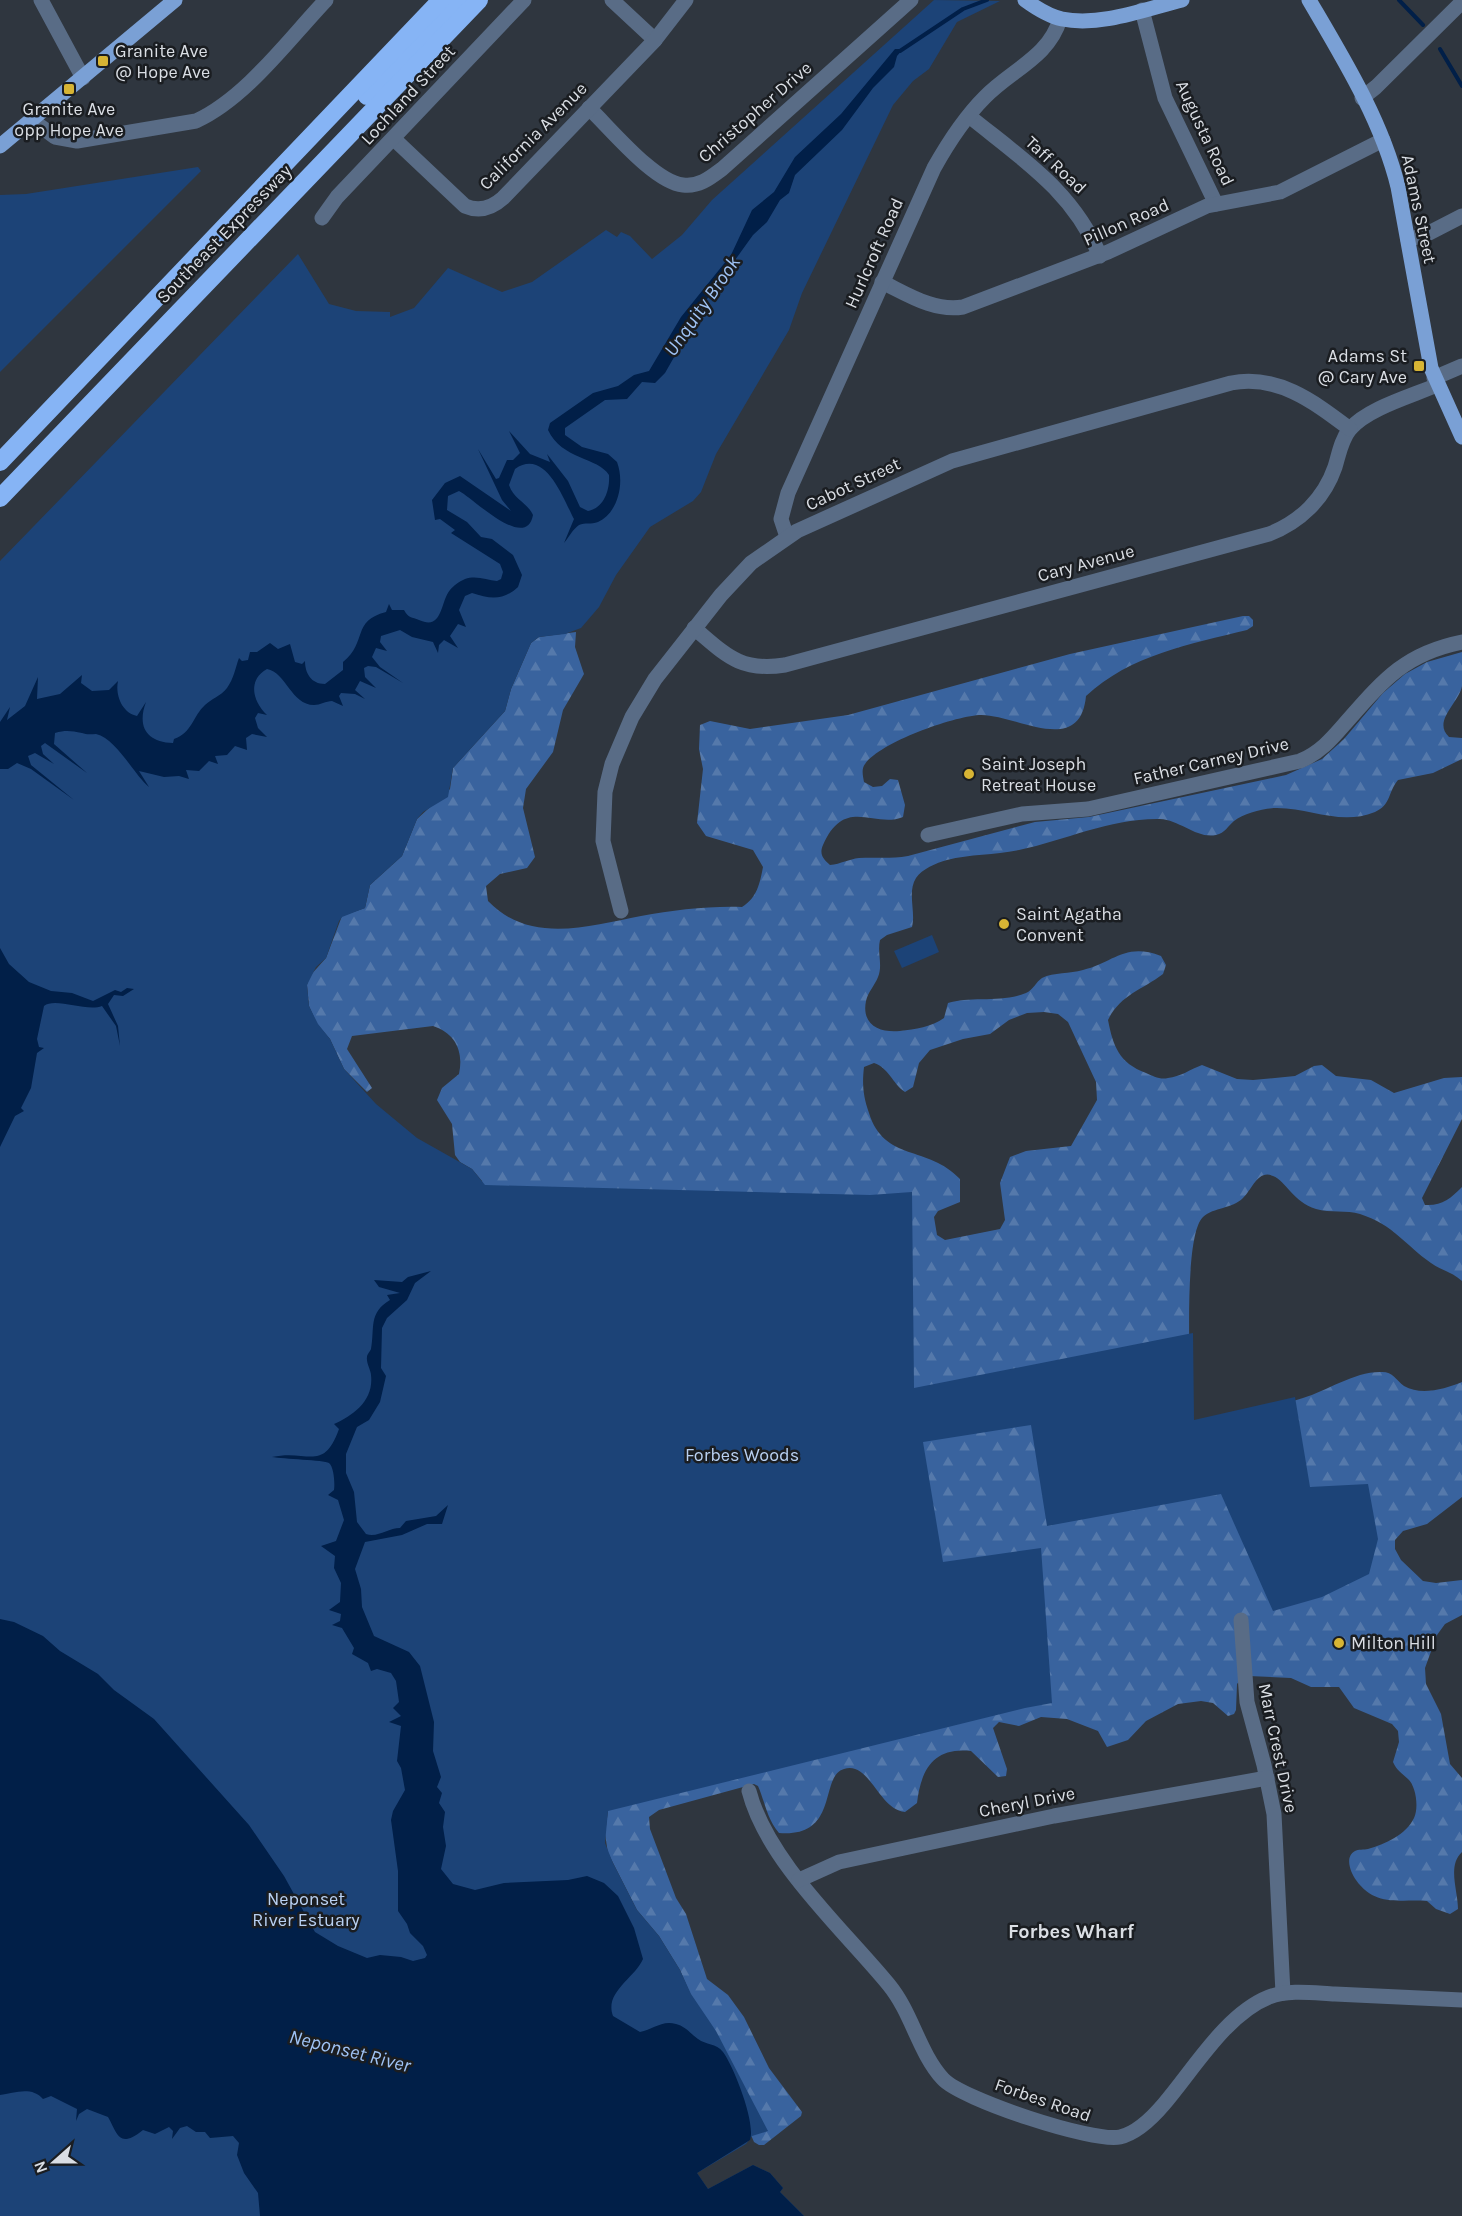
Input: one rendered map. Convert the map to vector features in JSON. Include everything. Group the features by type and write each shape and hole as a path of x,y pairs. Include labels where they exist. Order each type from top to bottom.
{"highway":[{"name":"Southeast Expressway","path":"0,448 428,0"},
{"path":"0,462 441,0"},
{"path":"0,481 459,0"},
{"name":"Southeast Expressway","path":"0,498 479,0"}],"main road":[{"path":"0,146 175,0"},
{"path":"1025,0 1060,19 1089,20 1182,0"},
{"name":"Adams Street","path":"1309,0 1362,98 1383,140 1393,167 1436,382 1462,437"}],"street":[{"path":"41,0 83,78"},
{"path":"32,120 55,138 77,141 196,121 212,114 236,96 326,0"},
{"name":"Lochland Street","path":"322,218 337,196 394,139 524,0"},
{"path":"612,0 656,40"},
{"name":"California Avenue","path":"394,139 460,202 471,209 485,208 503,198 656,40 686,0"},
{"name":"Christopher Drive","path":"589,108 663,178 684,185 698,184 722,169 911,0"},
{"name":"Augusta Road","path":"1142,10 1156,69 1169,108 1206,178 1216,204"},
{"path":"1362,98 1459,10"},
{"name":"Hurlcroft Road","path":"787,537 781,519 788,493 934,168 969,117 996,86 1047,46 1060,19"},
{"name":"Taff Road","path":"969,117 1057,188 1082,218 1100,256"},
{"name":"Pillon Road","path":"882,282 932,305 955,309 1100,256 1216,204 1280,192 1383,140"},
{"path":"1408,240 1423,236 1462,216"},
{"path":"1350,429 1370,414 1436,382 1462,366"},
{"name":"Cabot Street","path":"621,911 603,841 604,803 609,773 640,703 694,628 736,579 768,550 787,537 964,456 1231,383 1261,381 1282,386 1314,403 1350,429"},
{"name":"Cary Avenue","path":"694,628 741,664 756,667 785,665 1269,534 1293,522 1315,503 1331,477 1341,446 1350,429"},
{"name":"Father Carney Drive","path":"928,835 1022,814 1088,809 1300,761 1324,747 1381,682 1399,667 1427,651 1462,642"},
{"name":"Marr Crest Drive","path":"1241,1620 1247,1702 1267,1778 1275,1826 1283,1993"},
{"name":"Cheryl Drive","path":"799,1880 839,1862 1054,1816 1267,1778"},
{"name":"Forbes Road","path":"749,1791 764,1832 799,1880 895,1992 934,2067 949,2085 966,2094 1088,2136 1112,2138 1132,2132 1162,2106 1234,2019 1255,2003 1283,1993 1462,2000"}],"green space":[{"name":"Neponset River Estuary","path":"934,0 1000,1 957,22 929,69 913,81 893,105 802,293 789,330 716,454 701,492 693,501 650,527 616,575 599,607 581,628 565,634 539,637 531,643 511,689 505,711 453,768 448,797 423,812 417,819 402,856 370,885 365,908 342,917 339,921 326,958 316,967 307,985 309,1006 318,1024 330,1039 344,1069 376,1104 417,1138 472,1169 485,1185 870,1195 912,1192 914,1388 1193,1333 1194,1420 1295,1397 1310,1487 1368,1484 1378,1539 1369,1574 1322,1597 1273,1611 1221,1494 1047,1526 1031,1425 923,1442 943,1562 1041,1548 1052,1703 608,1811 605,1843 613,1863 637,1910 659,1936 680,1970 691,1994 716,2031 768,2131 752,2136 746,2144 697,2173 708,2189 753,2165 770,2173 783,2188 780,2192 804,2216 0,2216 0,561 298,254 329,304 356,311 390,312 390,317 414,308 448,268 502,292 532,282 606,230 617,237 621,232 630,236 652,259 682,235 712,200"},
{"path":"198,167 201,171 0,372 0,195 26,194"},
{"name":"Forbes Woods","path":"1243,616 1249,616 1253,620 1253,626 1247,630 1183,646 1122,670 1086,696 1081,715 1072,725 1059,729 1043,728 993,716 979,715 952,720 886,747 865,764 864,782 873,787 882,786 890,779 898,780 905,805 903,817 892,820 850,817 841,821 823,845 822,856 825,861 830,865 859,858 908,856 1035,822 1089,817 1286,775 1322,759 1344,739 1383,693 1405,674 1427,662 1462,652 1462,686 1443,725 1449,737 1462,738 1462,759 1433,773 1398,780 1387,802 1375,812 1362,816 1338,817 1290,809 1266,809 1243,816 1222,833 1209,836 1167,820 1124,822 1019,850 938,863 922,872 913,884 912,927 887,935 880,940 879,972 867,998 865,1010 870,1022 880,1029 900,1031 917,1028 934,1024 944,1018 948,1003 1017,996 1028,992 1047,976 1083,970 1128,952 1149,952 1161,956 1166,965 1163,974 1125,999 1108,1020 1115,1046 1123,1059 1137,1069 1154,1076 1162,1078 1181,1075 1202,1065 1237,1079 1253,1080 1295,1076 1314,1066 1322,1065 1336,1076 1371,1080 1394,1093 1444,1078 1462,1077 1462,1119 1422,1198 1425,1205 1441,1203 1462,1187 1462,1281 1431,1263 1382,1224 1360,1214 1321,1210 1308,1206 1278,1179 1263,1175 1239,1202 1212,1211 1203,1217 1196,1230 1192,1252 1189,1312 1191,1419 1194,1423 1290,1402 1351,1378 1372,1373 1389,1373 1404,1386 1418,1391 1441,1389 1462,1382 1462,1497 1427,1524 1403,1531 1395,1540 1395,1549 1401,1560 1423,1581 1436,1583 1462,1580 1462,1615 1445,1624 1437,1635 1425,1668 1426,1684 1441,1714 1450,1764 1462,1778 1462,1852 1454,1871 1458,1909 1450,1914 1436,1909 1427,1901 1397,1901 1379,1898 1363,1889 1356,1880 1349,1861 1352,1854 1356,1850 1375,1847 1394,1838 1406,1829 1416,1814 1415,1792 1411,1782 1393,1762 1399,1742 1398,1731 1392,1724 1354,1708 1339,1687 1311,1687 1291,1678 1249,1676 1241,1679 1237,1684 1234,1714 1228,1716 1213,1703 1201,1701 1178,1704 1146,1721 1128,1740 1107,1747 1098,1731 1067,1719 1041,1717 1019,1726 999,1722 993,1728 1007,1769 1006,1776 998,1777 971,1751 947,1753 931,1763 922,1780 917,1803 905,1812 888,1803 868,1778 853,1768 844,1769 837,1774 820,1817 811,1826 798,1832 779,1833 769,1816 758,1786 754,1784 659,1810 649,1817 650,1829 676,1898 686,1914 707,1979 728,1995 744,2017 769,2068 802,2112 801,2116 764,2145 759,2145 754,2142 680,1970 659,1936 637,1910 608,1853 605,1834 608,1811 482,1181 455,1155 452,1124 437,1100 442,1088 459,1074 459,1051 447,1033 433,1026 352,1036 347,1049 372,1088 367,1092 344,1069 330,1039 317,1024 309,1006 307,985 309,977 326,958 342,916 365,908 370,885 402,856 417,819 450,789 453,768 505,711 511,689 531,643 539,637 576,632 575,647 584,674 563,710 553,752 526,789 523,808 535,857 527,868 500,874 486,886 488,901 504,915 541,928 561,929 678,910 742,907 754,895 763,867 753,850 706,836 697,823 703,769 699,749 700,725 710,721 750,729 848,715 1070,654","holes":["1027,1013 1058,1014 1068,1022 1096,1082 1097,1100 1071,1146 1026,1151 1010,1157 1000,1183 1005,1220 1000,1229 945,1240 937,1235 934,1217 938,1211 960,1202 960,1179 948,1168 896,1146 876,1129 867,1107 863,1079 864,1067 874,1063 879,1065 905,1092 913,1087 919,1063 930,1050 963,1039 990,1034 1009,1020"]},
{"path":"932,935 939,952 902,968 894,951"}],"water":[{"path":"895,49 903,49 897,56 894,67 873,88 842,130 795,175 789,193 780,200 767,222 753,235 697,313 689,338 681,345 665,373 655,383 642,382 627,399 605,400 565,428 565,435 582,447 608,454 617,462 620,488 615,505 605,518 595,523 579,525 564,543 574,519 552,479 545,470 536,465 526,464 515,469 509,485 533,515 528,525 520,528 499,520 459,491 448,496 447,510 467,522 481,537 492,539 513,555 522,575 518,587 502,597 485,597 472,593 465,596 459,610 466,627 458,624 450,636 458,648 444,640 439,645 438,653 433,642 412,637 400,630 381,636 380,642 387,651 376,648 372,657 380,667 403,683 376,667 368,666 364,668 365,677 376,688 360,681 355,690 365,699 355,694 341,693 339,696 343,706 332,701 316,705 306,704 274,671 267,669 257,679 254,691 258,704 267,715 258,713 255,718 258,728 267,737 252,734 246,738 247,750 235,746 227,755 215,756 218,764 209,761 199,771 186,770 189,779 179,776 164,777 139,771 149,787 104,737 68,731 55,733 54,744 87,773 45,743 41,746 43,754 54,764 35,753 28,756 31,765 74,800 31,769 17,763 8,769 0,769 0,722 10,707 7,720 25,706 38,677 37,699 60,694 82,675 81,683 92,691 109,690 118,681 119,697 127,711 137,716 146,702 143,711 143,725 146,731 156,740 173,743 174,739 189,729 205,705 227,688 239,658 242,661 248,660 250,652 257,652 270,643 278,649 290,644 295,662 302,664 305,661 310,677 320,684 325,684 343,670 343,662 351,654 368,621 386,612 389,604 392,610 404,610 410,617 433,622 440,614 450,590 459,582 473,577 497,581 501,579 503,572 500,564 451,533 455,530 440,519 435,520 432,500 445,483 460,476 511,511 502,500 478,449 496,479 499,478 507,460 513,460 520,453 509,431 530,454 550,462 547,454 568,481 580,507 588,511 598,506 605,498 609,475 604,469 571,453 554,440 548,430 550,423 593,393 618,386 634,375 649,371 681,317 731,255 752,210 774,192 795,157 841,114"},
{"path":"0,948 9,964 29,982 51,991 72,993 93,1001 115,990 121,992 127,988 134,989 123,996 114,995 108,1004 118,1026 120,1046 116,1026 102,1006 88,1007 55,1003 44,1006 37,1039 39,1047 44,1048 37,1053 31,1088 21,1108 24,1111 15,1116 0,1147"},
{"name":"Neponset River","path":"431,1271 415,1283 407,1300 387,1318 382,1328 381,1368 386,1376 380,1402 369,1420 357,1427 346,1454 346,1473 354,1492 357,1522 366,1534 379,1534 400,1528 406,1521 436,1516 448,1505 442,1524 427,1524 402,1535 365,1542 355,1569 361,1589 362,1607 374,1636 409,1652 420,1666 434,1722 433,1751 441,1777 437,1787 442,1793 439,1803 445,1812 443,1827 446,1846 441,1869 453,1884 475,1890 504,1883 568,1880 587,1876 604,1883 618,1896 634,1928 643,1959 616,1992 611,2007 613,2016 640,2032 661,2024 676,2024 701,2041 717,2047 723,2052 733,2070 747,2109 750,2121 750,2140 697,2173 708,2189 753,2165 770,2173 783,2188 780,2192 804,2216 260,2216 258,2193 244,2173 237,2155 239,2143 233,2136 210,2138 205,2132 196,2132 187,2126 180,2128 172,2139 173,2131 169,2127 155,2134 143,2130 129,2139 124,2139 117,2134 108,2117 87,2109 79,2114 76,2121 77,2109 51,2096 43,2099 28,2091 0,2095 0,1619 14,1622 43,1636 60,1651 98,1674 114,1690 154,1719 249,1825 284,1876 315,1932 338,1946 367,1958 380,1955 413,1961 425,1958 427,1955 423,1946 410,1933 398,1911 398,1871 391,1820 393,1811 405,1790 401,1768 397,1761 401,1726 389,1722 401,1716 393,1708 399,1702 396,1681 391,1673 377,1669 371,1671 368,1663 352,1654 354,1648 342,1628 332,1625 340,1621 341,1614 329,1610 340,1602 341,1583 334,1568 335,1556 321,1546 336,1541 344,1520 338,1500 328,1495 334,1490 332,1468 326,1462 272,1457 285,1455 313,1457 327,1451 339,1429 334,1424 349,1416 366,1399 371,1384 367,1355 371,1349 375,1316 378,1310 390,1300 387,1295 400,1293 379,1287 374,1280 402,1282 408,1277"}],"waterway":[{"name":"Unquity Brook","path":"900,51 963,9 987,0"},
{"name":"Unquity Brook","path":"1399,0 1423,25"},
{"name":"Unquity Brook","path":"1440,49 1462,86"}],"place":[{"name":"Granite Ave @ Hope Ave","path":"103,61"},
{"name":"Granite Ave opp Hope Ave","path":"69,89"},
{"name":"Adams St @ Cary Ave","path":"1419,366"},
{"name":"Saint Joseph Retreat House","path":"969,774"},
{"name":"Saint Agatha Convent","path":"1004,924"},
{"name":"Milton Hill","path":"1339,1643"}],"district":[{"name":"Forbes Wharf","path":"1071,1931"}]}
